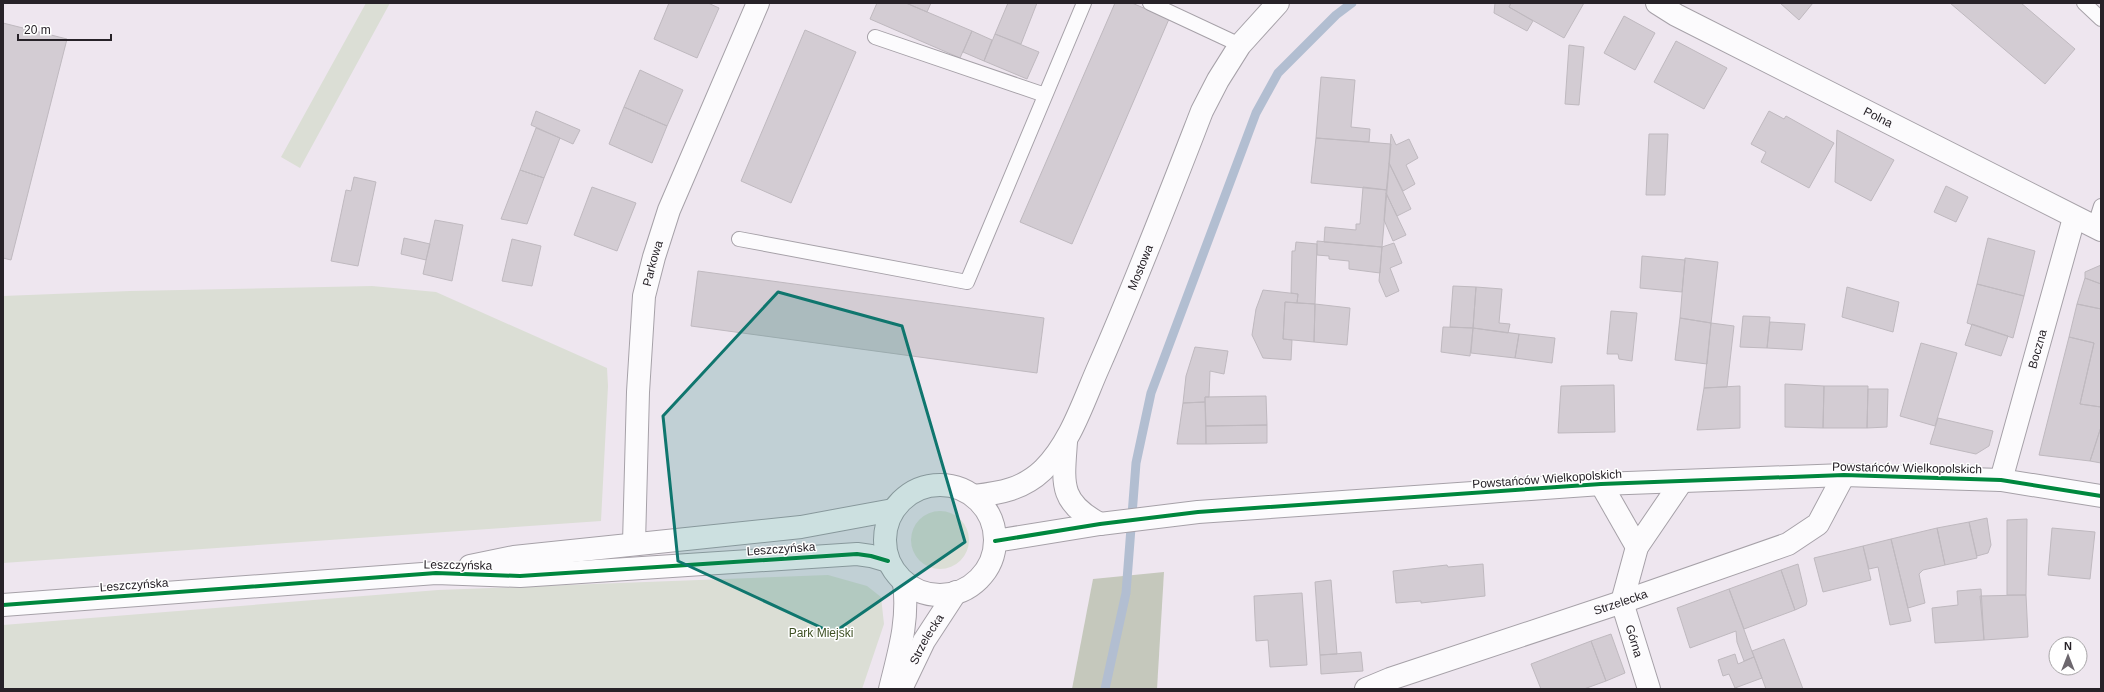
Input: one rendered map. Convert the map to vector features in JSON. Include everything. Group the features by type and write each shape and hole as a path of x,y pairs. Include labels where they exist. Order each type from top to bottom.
{"street":[{"name":"Parkowa","path":"634,543 638,408 644,296 654,257 669,210 758,3"},
{"name":"Mostowa","path":"974,496 1002,493 1021,486 1043,469 1066,442 1124,309 1202,110 1218,80 1240,45 1278,3"},
{"name":"Polna","path":"1656,3 1676,15 2098,229"},
{"name":"Boczna","path":"2001,480 2074,218"},
{"path":"1066,442 1064,475 1066,490 1073,505 1085,516 1100,524"},
{"name":"Powstańców Wielkopolskich","path":"995,542 1100,524 1198,512 1601,484 1844,476 2001,480 2101,496"},
{"name":"Strzelecka","path":"1366,689 1390,679 1622,602 1788,544 1818,524 1844,476"},
{"path":"1622,602 1637,547 1682,481"},
{"path":"940,484 958,487 974,496 986,509 993,524 995,542 993,555 988,568 974,583 956,592 943,595 929,594 916,590 904,583 888,561 884,544 886,526 893,510 905,496 921,487 940,484"},
{"path":"1601,484 1637,547"},
{"name":"Leszczyńska","path":"436,573 514,557 634,543 801,527 893,510"},
{"name":"Leszczyńska","path":"3,605 436,573 520,576 858,554 888,561"},
{"name":"Strzelecka","path":"890,689 904,632 907,604 904,583"},
{"name":"Strzelecka","path":"901,689 924,641 956,592"},
{"name":"Górna","path":"1622,602 1649,689"}],"lane":[{"path":"739,239 967,282 1084,3"},
{"path":"1150,3 1240,45"},
{"path":"2084,3 2101,18"},
{"path":"875,37 1045,95"},
{"path":"2098,229 2101,206"}],"highlighted area":[{"path":"778,292 902,326 965,542 833,633 678,561 663,416"}],"green space":[{"path":"366,3 390,3 300,168 281,157"},
{"path":"372,286 436,292 607,368 608,386 601,521 3,563 3,296 130,291"},
{"path":"934,511 946,511 961,519 969,534 969,546 961,561 946,569 934,569 919,561 911,546 911,534 919,519"},
{"name":"Park Miejski","path":"828,575 867,586 881,597 884,624 862,689 3,689 3,625 438,590"}],"shaded area":[{"path":"1164,572 1157,689 1072,689 1093,579"}],"building":[{"path":"669,3 708,3 719,8 697,58 654,39"},
{"path":"877,3 906,3 972,31 960,58 870,19"},
{"path":"906,3 931,3 927,12"},
{"path":"1008,3 1037,3 1021,44 995,34"},
{"path":"1115,3 1132,3 1169,19 1072,244 1020,222"},
{"path":"1495,3 1511,3 1509,7 1533,21 1527,31 1494,13"},
{"path":"1511,3 1584,3 1564,38 1509,7"},
{"path":"1780,3 1813,3 1799,20"},
{"path":"1950,3 2021,3 2075,49 2045,84"},
{"path":"1624,16 1655,33 1635,70 1604,53"},
{"path":"3,23 67,39 11,260 3,258"},
{"path":"805,30 856,52 791,203 741,181"},
{"path":"972,31 992,40 984,61 963,52"},
{"path":"995,34 1039,52 1027,79 984,61"},
{"path":"1676,41 1727,68 1704,109 1654,82"},
{"path":"1569,45 1584,47 1579,105 1565,104"},
{"path":"640,70 683,90 667,126 624,107"},
{"path":"1321,77 1355,80 1351,127 1370,129 1369,142 1316,138"},
{"path":"624,107 667,126 652,163 609,144"},
{"path":"536,111 580,130 573,144 531,125"},
{"path":"1769,111 1784,119 1786,116 1834,143 1809,188 1761,162 1766,152 1751,144"},
{"path":"536,128 560,138 544,178 520,170"},
{"path":"1837,130 1894,160 1871,201 1835,182"},
{"path":"1391,134 1396,145 1409,139 1418,158 1406,165 1415,184 1403,191 1389,163"},
{"path":"1649,134 1668,134 1665,195 1646,195"},
{"path":"1316,138 1391,144 1387,190 1311,183"},
{"path":"1389,163 1411,209 1397,216 1386,193"},
{"path":"520,170 544,178 527,224 501,219"},
{"path":"354,177 376,182 358,266 331,261 346,190 351,191"},
{"path":"1946,186 1968,197 1956,222 1934,212"},
{"path":"592,187 636,203 617,251 574,235"},
{"path":"1363,187 1387,190 1382,247 1324,242 1325,227 1356,230 1356,224 1360,224"},
{"path":"1386,193 1406,235 1393,241 1384,220"},
{"path":"435,220 463,225 452,281 423,274"},
{"path":"404,238 430,244 426,260 401,254"},
{"path":"1988,238 2035,251 2024,296 1977,284"},
{"path":"512,239 541,246 532,286 502,281"},
{"path":"1317,241 1382,247 1380,273 1349,269 1349,261 1329,259 1329,256 1317,255"},
{"path":"1296,242 1317,244 1315,304 1297,303 1298,294 1291,293 1292,251 1295,251"},
{"path":"1394,243 1402,263 1390,268 1399,291 1386,297 1379,281 1382,247"},
{"path":"1642,256 1685,260 1682,292 1640,288"},
{"path":"1685,258 1718,262 1711,323 1680,318"},
{"path":"2101,265 2101,284 2085,278 2085,272"},
{"path":"698,271 1044,318 1037,373 691,326"},
{"path":"2085,278 2101,284 2101,309 2077,304"},
{"path":"1977,284 2024,296 2013,338 1967,323"},
{"path":"1453,286 1476,287 1473,328 1450,327"},
{"path":"1476,287 1502,289 1499,323 1510,324 1508,333 1473,328"},
{"path":"1847,287 1899,302 1893,332 1842,317"},
{"path":"1263,290 1298,294 1297,303 1285,302 1283,339 1292,340 1291,360 1263,358 1252,335 1256,309"},
{"path":"1285,302 1315,304 1314,342 1283,339"},
{"path":"1315,304 1350,308 1347,345 1314,342"},
{"path":"2077,304 2101,309 2101,407 2080,404 2094,343 2069,337"},
{"path":"1611,311 1637,313 1632,361 1619,359 1618,354 1607,354"},
{"path":"1743,316 1770,317 1767,348 1740,347"},
{"path":"1680,318 1711,323 1707,364 1675,360"},
{"path":"1770,322 1805,324 1802,350 1767,348"},
{"path":"1711,323 1734,326 1727,387 1704,388"},
{"path":"1972,324 2008,336 2001,356 1965,345"},
{"path":"1443,327 1473,328 1470,356 1441,352"},
{"path":"1473,328 1519,334 1515,358 1471,353"},
{"path":"1519,334 1555,338 1552,363 1515,358"},
{"path":"2069,337 2094,343 2080,404 2101,407 2101,427 2090,461 2039,455"},
{"path":"1921,343 1957,353 1935,426 1900,416"},
{"path":"1195,347 1228,351 1224,374 1210,371 1209,397 1205,397 1205,402 1183,403 1186,376"},
{"path":"1785,384 1824,386 1823,428 1785,427"},
{"path":"1614,385 1615,432 1558,433 1561,386"},
{"path":"1740,386 1740,428 1697,430 1704,388"},
{"path":"1824,386 1868,386 1867,428 1823,428"},
{"path":"1868,389 1888,389 1887,427 1867,428"},
{"path":"1266,396 1267,425 1206,426 1205,397"},
{"path":"1205,402 1206,444 1177,444 1183,403"},
{"path":"1938,418 1993,431 1989,446 1976,454 1930,444"},
{"path":"1267,425 1267,443 1206,444 1206,426"},
{"path":"2101,427 2101,463 2090,461"},
{"path":"1987,518 1991,545 1988,553 1977,556 1969,522"},
{"path":"2027,519 2026,595 2007,595 2007,520"},
{"path":"1969,522 1977,558 1945,565 1937,528"},
{"path":"1937,528 1945,565 1923,570 1919,574 1925,603 1908,608 1891,539"},
{"path":"2052,528 2095,532 2090,579 2048,575"},
{"path":"1891,539 1911,621 1890,625 1878,567 1869,569 1863,546"},
{"path":"1863,546 1871,580 1823,592 1814,558"},
{"path":"1483,564 1485,596 1421,603 1421,601 1396,603 1393,571 1447,565 1448,567"},
{"path":"1798,564 1807,601 1806,605 1795,610 1781,570"},
{"path":"1781,570 1795,610 1744,629 1729,589"},
{"path":"1331,580 1337,654 1320,655 1315,582"},
{"path":"1729,589 1754,657 1744,661 1737,642 1736,631 1690,648 1677,608"},
{"path":"1981,589 1984,640 1935,643 1932,608 1958,605 1957,591"},
{"path":"1302,593 1307,665 1270,667 1268,640 1256,641 1254,596"},
{"path":"2026,595 2028,637 1984,640 1980,596"},
{"path":"1611,634 1625,673 1606,681 1591,641"},
{"path":"1784,639 1803,689 1766,689 1752,651"},
{"path":"1591,641 1606,681 1584,689 1541,689 1531,664"},
{"path":"1361,652 1363,671 1321,674 1320,655"},
{"path":"1735,654 1738,664 1754,657 1762,678 1735,688 1729,674 1723,676 1718,660"}],"waterway":[{"path":"1105,689 1126,593 1136,463 1151,393 1256,113 1278,73 1336,15 1352,3"}],"cycle path":[{"path":"995,541 1100,524 1198,512 1601,484 1844,475 2001,480 2101,496"},
{"path":"3,605 436,573 520,576 857,554 888,561"}]}
